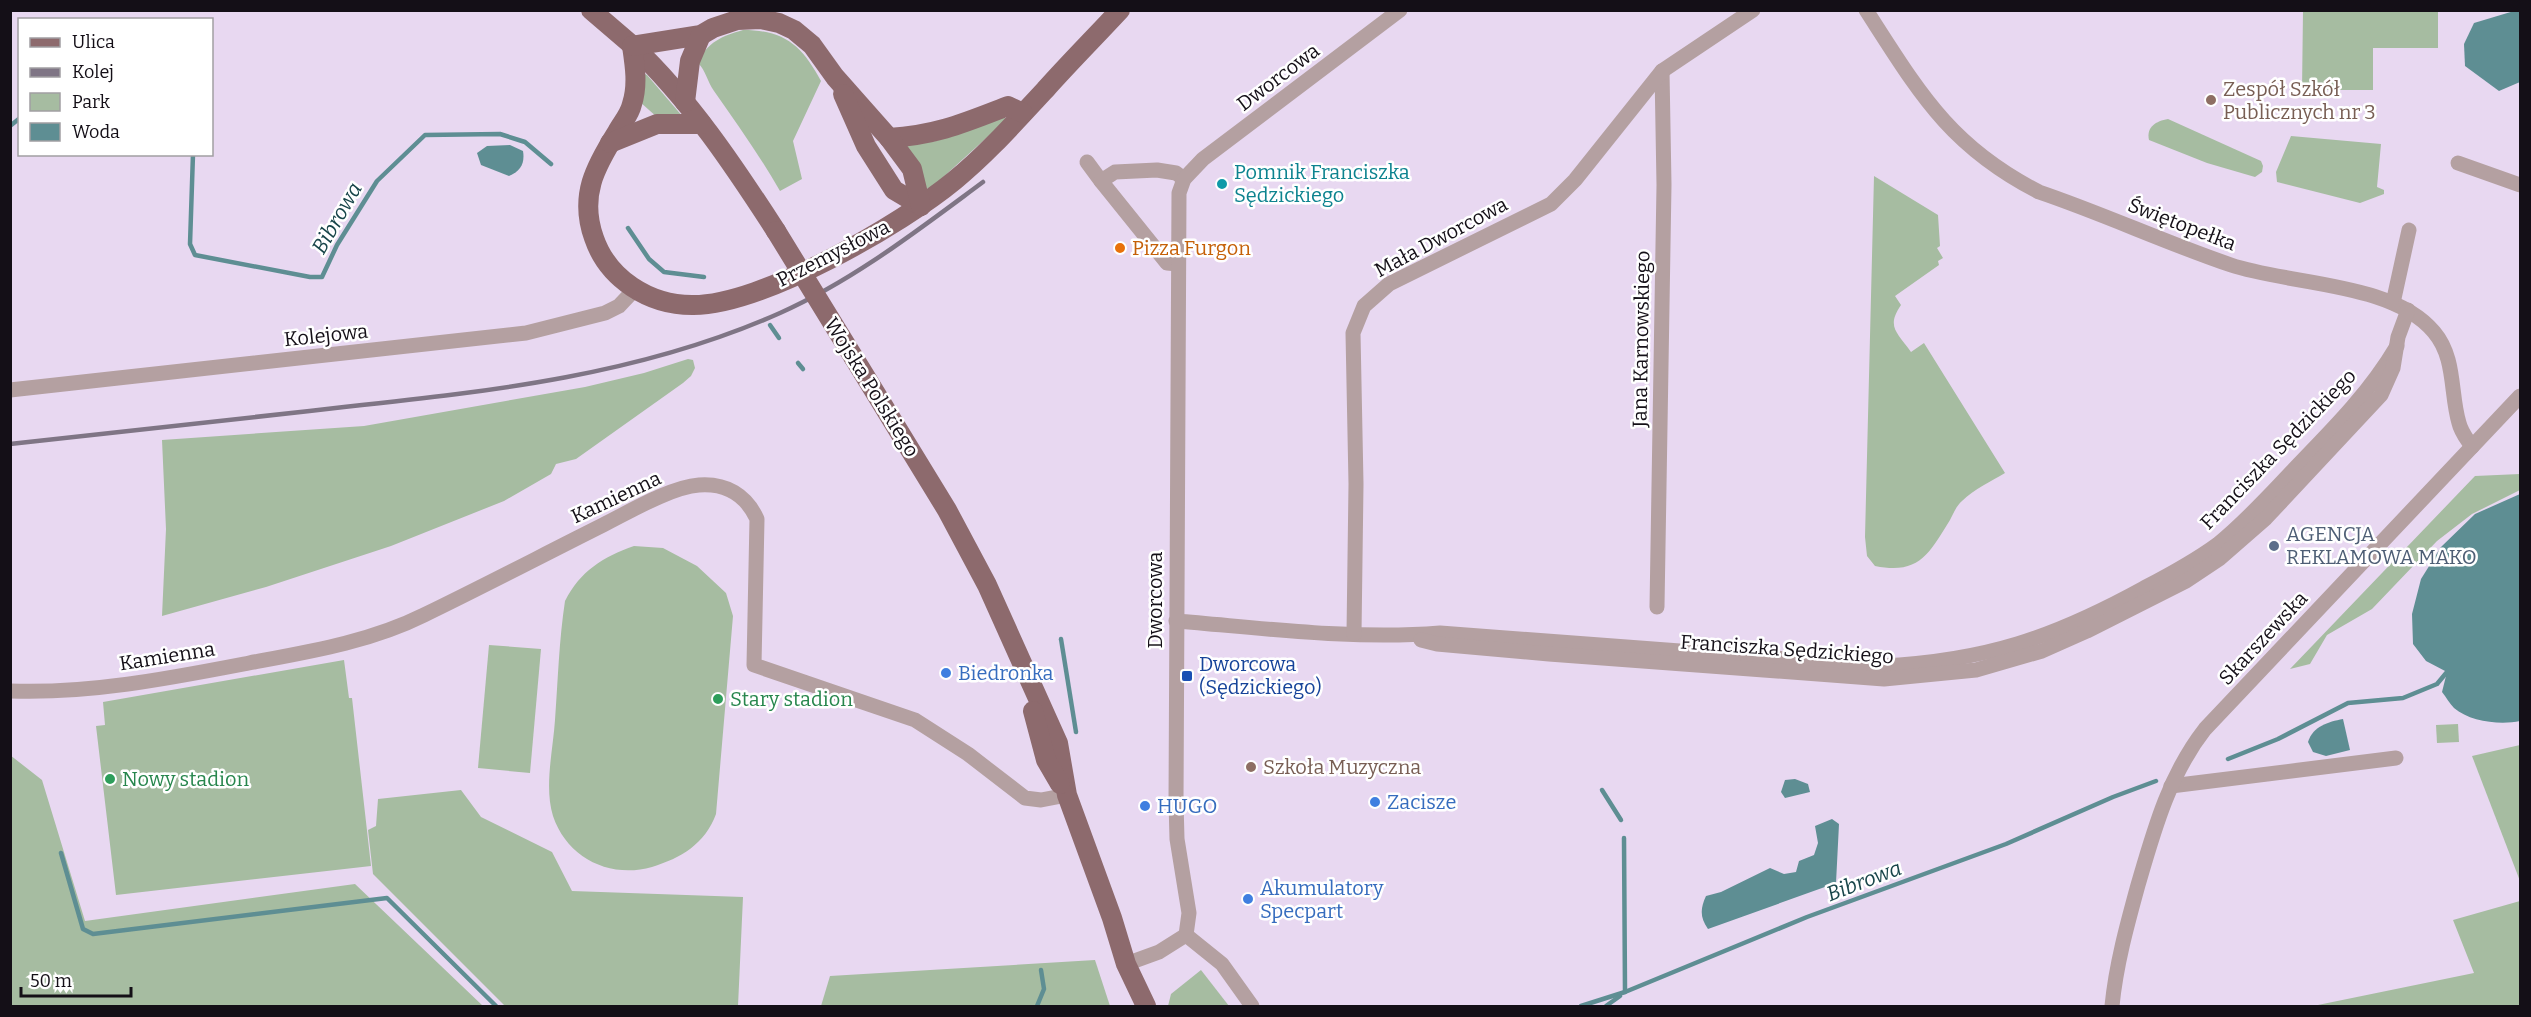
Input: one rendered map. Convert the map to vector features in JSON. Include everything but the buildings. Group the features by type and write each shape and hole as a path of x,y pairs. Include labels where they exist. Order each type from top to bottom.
{"main road":[{"name":"Wojska Polskiego","path":"591,10 633,46 685,102 729,160 776,231 947,510 987,585 1020,662 1046,760 1067,795 1112,918 1126,964 1146,1006"},
{"name":"Przemysłowa","path":"633,46 636,80 632,106 598,162 592,178 589,192 590,226 600,253 610,267 635,290 666,302 693,305 739,297 778,282 860,242 921,206 957,178 1023,113 1119,10"},
{"path":"633,46 701,35 713,28 737,20 761,19 779,23 794,30 812,45 836,77 889,138 912,170 921,206"},
{"path":"685,102 690,61 701,35"},
{"path":"836,77 866,146 894,190 921,206"},
{"path":"889,138 923,136 949,129 1008,106 1023,113"},
{"path":"610,143 657,124 702,124"},
{"name":"Wojska Polskiego","path":"1126,964 1130,1006"}],"street":[{"name":"Dworcowa","path":"1186,934 1189,913 1176,827 1179,193 1184,179 1203,159 1400,10"},
{"name":"Mała Dworcowa","path":"1354,634 1356,484 1353,333 1364,306 1389,284 1551,204 1575,180 1662,71 1753,10"},
{"name":"Świętopełka","path":"1866,10 1934,112 1966,144 2015,180 2039,192 2234,266 2393,303 2424,321 2442,343 2451,372 2459,423 2472,447"},
{"name":"Jana Karnowskiego","path":"1657,607 1664,185 1662,71"},
{"path":"1087,162 1167,263 1178,264"},
{"path":"2458,163 2520,185"},
{"path":"1101,181 1115,172 1157,170 1176,173 1184,179"},
{"path":"2393,303 2409,230"},
{"name":"Kolejowa","path":"10,390 526,333 605,314 619,306 635,290"},
{"name":"Franciszka Sędzickiego","path":"1176,621 1354,634 1406,636 1440,633 1881,666 1949,661 2021,645 2124,599 2218,544 2350,411 2371,386 2397,346 2408,310"},
{"name":"Skarszewska","path":"2112,1006 2118,960 2150,843 2186,753 2205,729 2520,396"},
{"name":"Kamienna","path":"10,691 38,692 134,683 326,649 421,617 652,501 696,485 708,484 731,490 742,496 751,506 757,519 754,665 915,720 968,754 1025,798 1041,800 1067,795"},
{"path":"2171,786 2396,758"},
{"path":"1126,964 1159,952 1186,934 1222,964 1252,1006"}],"green space":[{"path":"2303,11 2438,11 2438,48 2373,48 2373,90 2302,90"},
{"path":"743,30 770,33 791,42 807,58 821,81 793,141 802,179 780,191 698,63 706,50 716,41"},
{"path":"645,74 683,117 658,118 640,102"},
{"path":"1003,115 1005,121 930,189 926,188 896,138 922,143 936,141"},
{"path":"2168,119 2261,161 2262,172 2255,177 2207,163 2149,140 2148,135 2153,125"},
{"path":"2291,136 2381,144 2377,187 2384,190 2384,194 2360,203 2277,182 2276,172"},
{"path":"1874,176 1938,215 1940,246 1937,248 1943,258 1938,261 1939,265 1895,296 1901,305 1894,319 1895,329 1911,352 1924,343 2005,473 1977,489 1962,501 1936,543 1921,559 1913,564 1890,568 1875,566 1867,556 1865,537"},
{"path":"688,359 693,360 695,368 691,376 683,383 576,459 556,464 551,474 504,501 391,546 266,587 162,616 166,529 162,440 364,426 585,387 644,373"},
{"path":"2520,474 2520,490 2472,514 2437,541 2372,609 2327,635 2310,664 2290,669 2475,476"},
{"path":"634,546 663,548 697,566 726,593 733,616 716,814 699,842 682,854 652,867 621,870 592,862 568,843 553,816 549,781 565,601 585,573 602,560"},
{"path":"489,645 541,649 530,773 478,768"},
{"path":"344,660 349,698 352,698 371,866 116,895 96,726 105,725 103,702"},
{"path":"2458,724 2459,742 2437,743 2436,725"},
{"path":"2520,745 2520,881 2472,756"},
{"path":"10,755 42,780 85,921 355,884 483,1006 11,1006"},
{"path":"461,790 481,817 552,852 572,891 743,897 738,1006 505,1006 373,874 368,830 376,826 378,799"},
{"path":"2520,901 2520,1006 2313,1006 2474,973 2453,920"},
{"path":"1095,960 1110,1006 821,1006 830,976"},
{"path":"1201,970 1229,1006 1168,1006 1171,994"}],"water":[{"path":"2520,11 2520,82 2499,91 2465,66 2464,44 2474,23"},
{"path":"510,145 523,151 523,163 517,172 509,176 481,165 477,153 487,146"},
{"path":"2520,494 2520,721 2504,723 2477,719 2461,713 2452,706 2442,692 2447,672 2426,661 2413,644 2412,614 2421,579 2441,547 2475,514"},
{"path":"2343,719 2350,750 2326,756 2313,752 2308,742 2313,732 2327,723"},
{"path":"1795,779 1808,784 1810,792 1785,798 1781,792 1785,780"},
{"path":"1832,819 1839,824 1836,883 1708,929 1703,921 1702,913 1706,896 1721,892 1770,868 1784,874 1796,872 1799,861 1814,855 1818,843 1815,826"}],"waterway":[{"name":"Bibrowa","path":"10,126 18,120"},
{"name":"Bibrowa","path":"193,156 190,244 195,255 310,277 322,277 337,245 377,181 425,135 500,134 525,142 551,164"},
{"name":"Bibrowa","path":"628,228 649,259 664,272 704,277"},
{"name":"Bibrowa","path":"770,325 779,338"},
{"name":"Bibrowa","path":"798,363 803,369"},
{"path":"1061,639 1076,732"},
{"name":"Bibrowa","path":"2228,759 2278,739 2348,703 2403,698 2437,684 2447,672"},
{"name":"Bibrowa","path":"1581,1006 1625,992 1807,917 2006,844 2113,797 2156,781"},
{"path":"1602,790 1621,820"},
{"path":"1624,838 1625,992"},
{"path":"61,853 83,929 93,934 387,898 496,1006"},
{"path":"1037,1006 1044,989 1041,970"},
{"path":"1606,1006 1620,996"}],"railway":[{"path":"10,444 511,387 620,366 674,352 727,334 807,300 860,270 983,182"}],"place":[{"name":"Zespół Szkół Publicznych nr 3","path":"2211,100"},
{"name":"Pomnik Franciszka Sędzickiego","path":"1222,184"},
{"name":"Pizza Furgon","path":"1120,248"},
{"name":"AGENCJA REKLAMOWA MAKO","path":"2274,546"},
{"name":"Biedronka","path":"946,673"},
{"name":"Dworcowa (Sędzickiego)","path":"1187,676"},
{"name":"Stary stadion","path":"718,699"},
{"name":"Szkoła Muzyczna","path":"1251,767"},
{"name":"Nowy stadion","path":"110,779"},
{"name":"Zacisze","path":"1375,802"},
{"name":"HUGO","path":"1145,806"},
{"name":"Akumulatory Specpart","path":"1248,899"}]}
